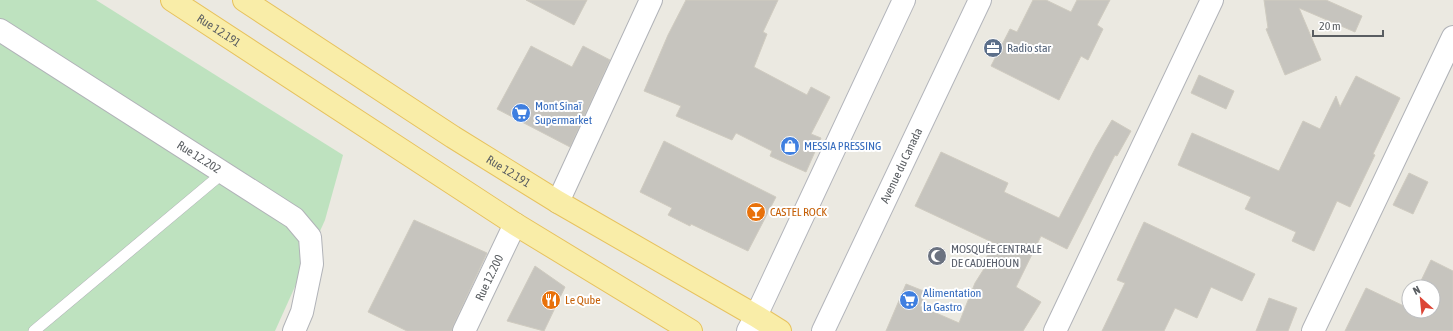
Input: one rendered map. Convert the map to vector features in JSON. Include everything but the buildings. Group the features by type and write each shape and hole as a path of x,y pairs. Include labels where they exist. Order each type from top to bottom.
{"main road":[{"name":"Rue 12.191","path":"172,0 515,224 691,331"},
{"name":"Rue 12.191","path":"244,0 446,132 752,324 780,331"}],"street":[{"path":"558,202 651,0"},
{"path":"752,324 904,0"},
{"name":"Avenue du Canada","path":"823,331 980,0"},
{"path":"1055,331 1212,0"},
{"name":"Rue 12.202","path":"0,30 294,218 310,237 312,264 302,312 294,331"},
{"path":"1314,331 1453,37"},
{"name":"Rue 12.200","path":"464,331 515,224"}],"lane":[{"path":"34,331 224,172"}],"green space":[{"path":"0,0 96,0 343,155 325,220 275,331 0,331"}],"place":[{"name":"Radio star","path":"993,48"},
{"name":"Mont Sinaï Supermarket","path":"521,113"},
{"name":"MESSIA PRESSING","path":"790,146"},
{"name":"CASTEL ROCK","path":"756,212"},
{"name":"MOSQUÉE CENTRALE DE CADJEHOUN","path":"937,256"},
{"name":"Le Qube","path":"551,300"},
{"name":"Alimentation la Gastro","path":"909,300"}]}
